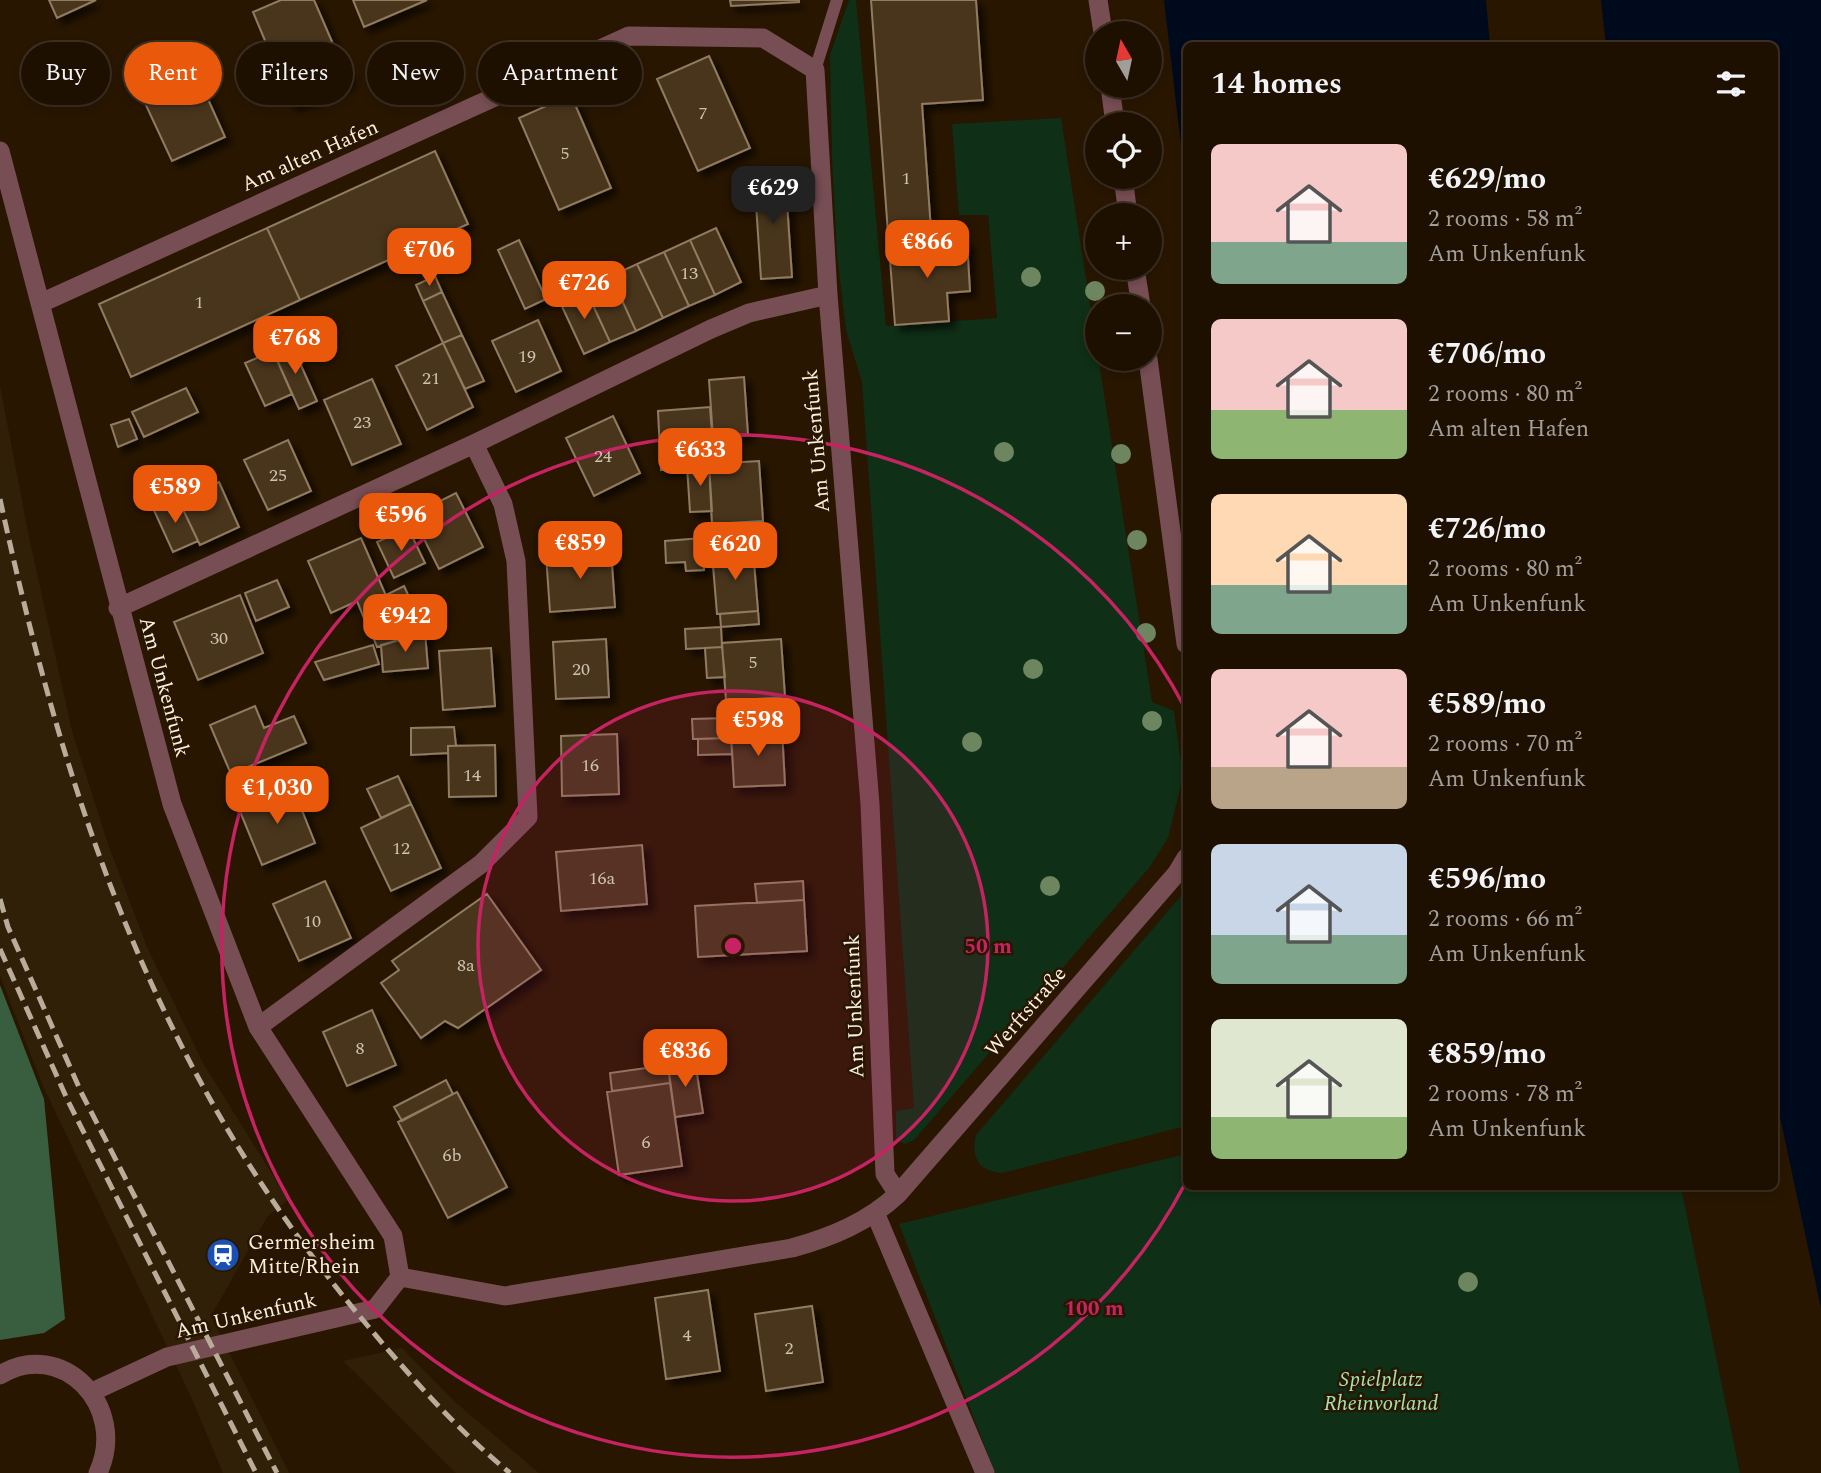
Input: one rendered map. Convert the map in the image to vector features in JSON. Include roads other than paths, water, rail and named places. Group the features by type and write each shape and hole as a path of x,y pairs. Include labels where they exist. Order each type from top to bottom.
{"street":[{"path":"1098,0 1101,21"},
{"name":"Am alten Hafen","path":"41,303 629,36 763,38 815,71"},
{"name":"Am Unkenfunk","path":"815,71 828,295 870,804 885,1174 898,1194"},
{"path":"0,151 118,608"},
{"name":"Am Unkenfunk","path":"92,1392 167,1357 375,1309 400,1277 393,1236 258,1027 173,804 118,608 474,444 711,328 749,313 828,295"},
{"path":"1150,371 1183,622"},
{"path":"258,1027 481,864 528,817 516,561 503,504 474,444"},
{"name":"Werftstraße","path":"898,1194 1183,863"},
{"path":"400,1277 505,1296 792,1248 818,1241 876,1215 898,1194"},
{"path":"876,1215 985,1473"},
{"path":"0,1375 29,1366 53,1367 75,1377 92,1392 103,1412 108,1435 105,1458 98,1473"}],"lane":[{"path":"815,71 837,0"}],"water":[{"path":"1164,0 1486,0 1490,42 1183,42 1183,162"},
{"path":"1601,0 1821,0 1821,1308 1778,1108 1778,42 1606,42"}],"railway":[{"path":"0,499 26,613 56,723 90,829 129,933 175,1033 228,1131 290,1226 362,1319 415,1380 470,1438 510,1473"},
{"path":"0,899 8,927 82,1094 277,1473"},
{"path":"0,949 68,1101 256,1473"}],"place":[{"name":"Germersheim Mitte/Rhein","path":"223,1255"}],"park label":[{"name":"Spielplatz Rheinvorland","path":"1381,1392"}]}
